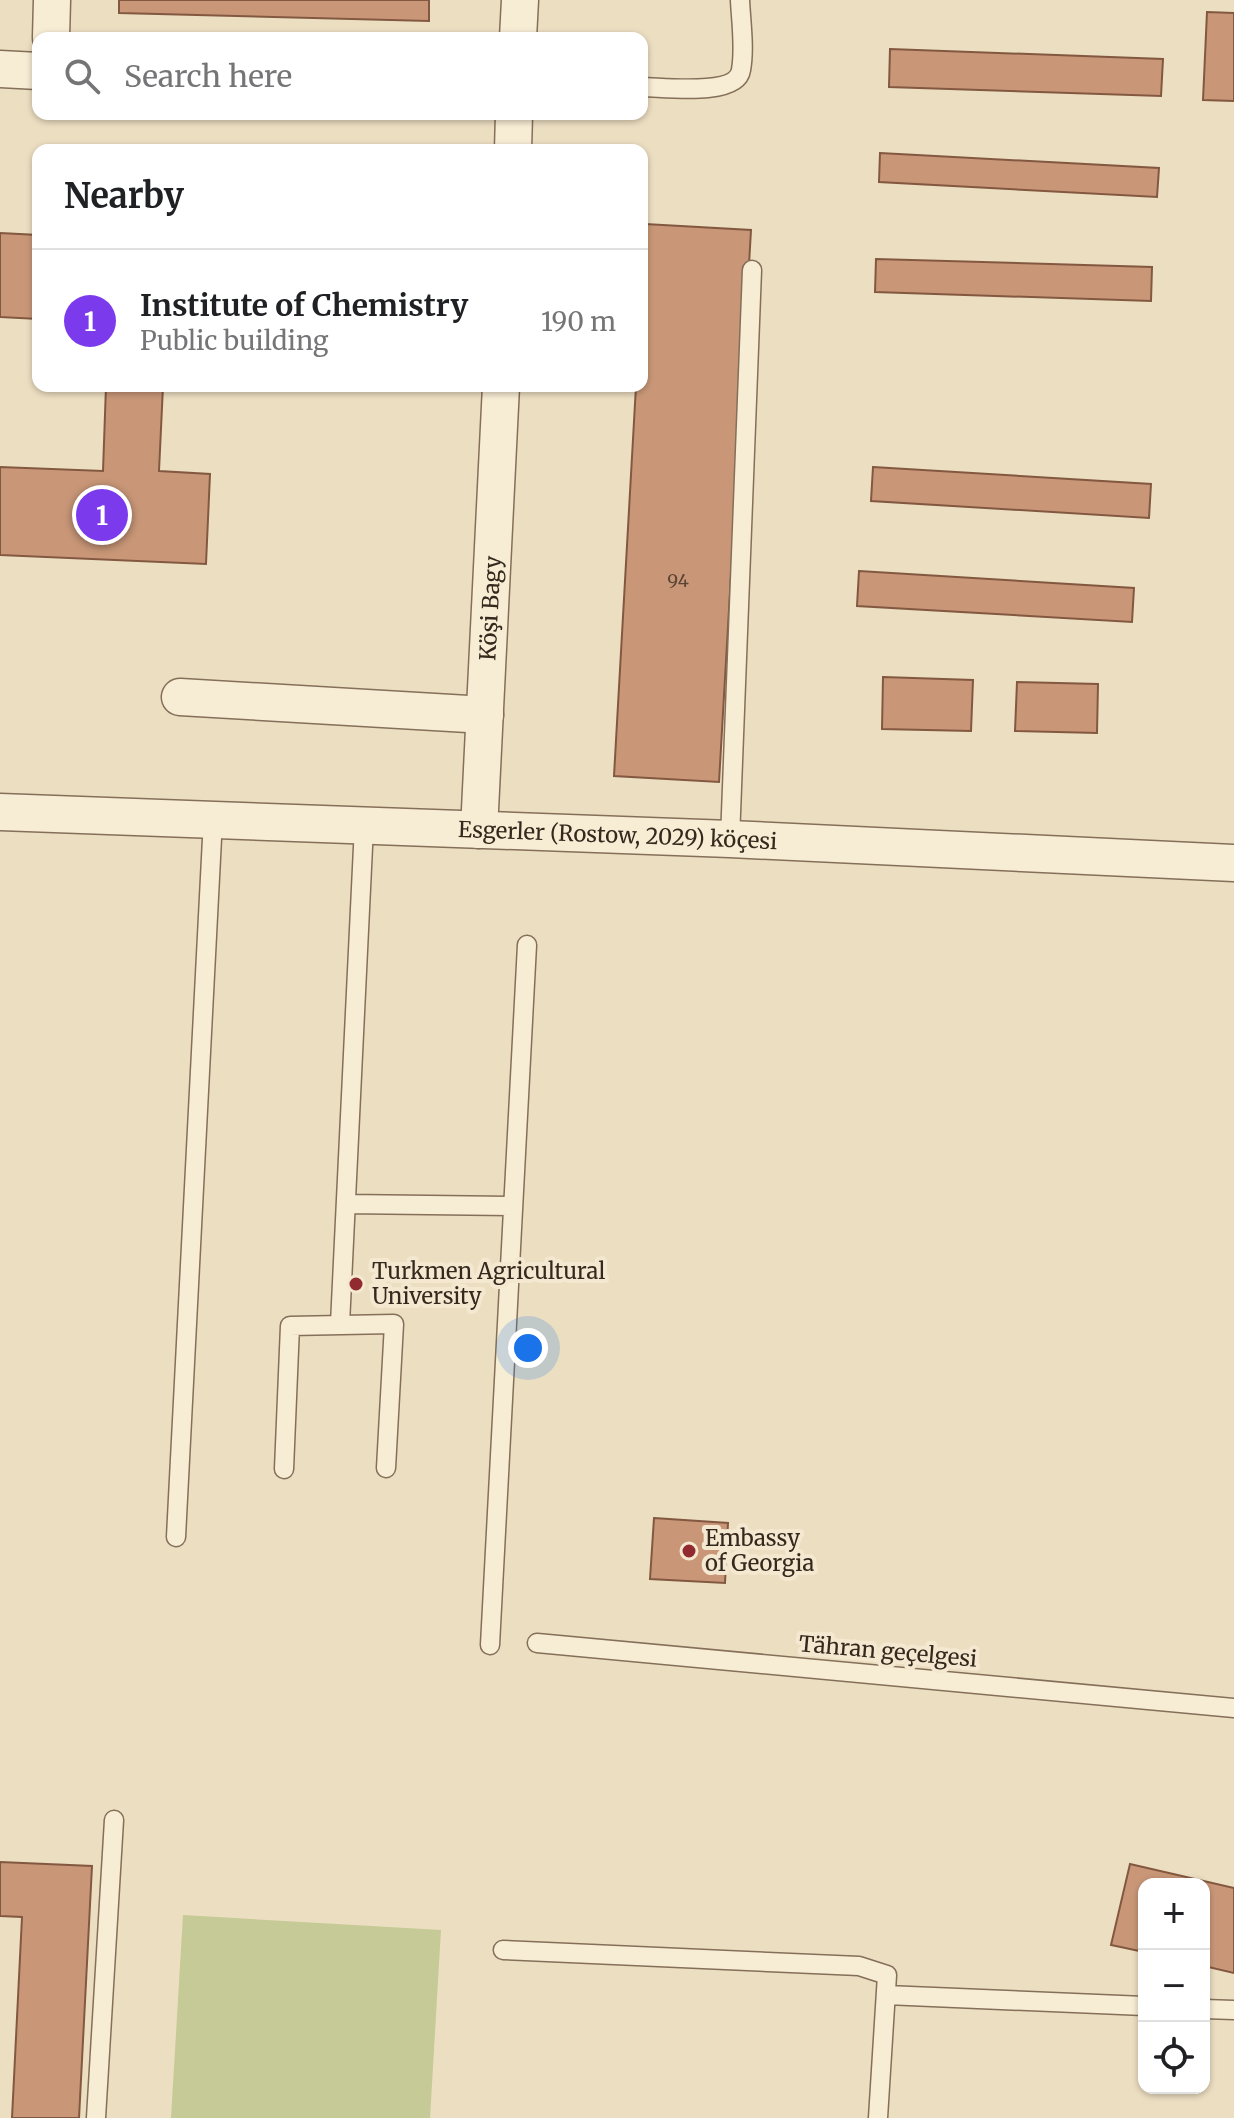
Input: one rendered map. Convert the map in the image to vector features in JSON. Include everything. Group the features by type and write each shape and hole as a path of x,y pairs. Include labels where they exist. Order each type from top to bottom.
{"street":[{"path":"51,32 52,0"},
{"path":"518,32 520,0"},
{"path":"0,69 32,71"},
{"path":"513,144 514,120"},
{"name":"Köşi Bagy","path":"479,830 501,392"},
{"path":"180,697 485,715"},
{"name":"Esgerler (Rostow, 2029) köçesi","path":"0,812 730,839 1234,863"}],"lane":[{"path":"648,87 722,88 735,83 741,72 740,0"},
{"path":"730,839 752,270"},
{"path":"176,1537 213,819"},
{"path":"340,1324 364,826"},
{"path":"490,1645 527,945"},
{"path":"346,1204 512,1206"},
{"path":"284,1469 290,1326 340,1324 394,1324 386,1468"},
{"name":"Tähran geçelgesi","path":"537,1643 1234,1708"},
{"path":"96,2118 114,1820"},
{"path":"503,1950 859,1966 887,1975 878,2118"},
{"path":"886,1995 1138,2006"},
{"path":"1210,2009 1234,2010"}],"green space":[{"path":"183,1915 441,1930 430,2118 171,2118"}],"building":[{"path":"119,0 429,0 429,21 119,13"},
{"path":"1207,12 1234,13 1234,101 1203,100"},
{"path":"890,49 1163,59 1161,96 889,87"},
{"path":"880,153 1159,168 1157,197 879,182"},
{"path":"648,224 751,230 719,782 614,776 636,392 648,392"},
{"path":"0,233 32,235 32,319 0,317"},
{"path":"876,259 1152,267 1151,301 875,292"},
{"path":"106,392 163,392 159,471 210,474 206,564 0,555 0,467 103,471"},
{"path":"873,467 1151,484 1149,518 871,501"},
{"path":"859,571 1134,588 1132,622 857,606"},
{"path":"883,677 973,680 971,731 882,729"},
{"path":"1017,682 1098,684 1097,733 1015,731"},
{"name":"Embassy of Georgia","path":"654,1518 728,1523 725,1583 650,1579"},
{"path":"0,1862 92,1866 79,2118 12,2118 22,1917 0,1916"},
{"path":"1130,1864 1191,1878 1138,1878 1138,1951 1111,1945"},
{"path":"1210,1882 1234,1888 1234,1973 1210,1967"}],"place":[{"name":"Institute of Chemistry","path":"102,515"},
{"name":"Turkmen Agricultural University","path":"356,1284"},
{"name":"Embassy of Georgia","path":"689,1551"}]}
